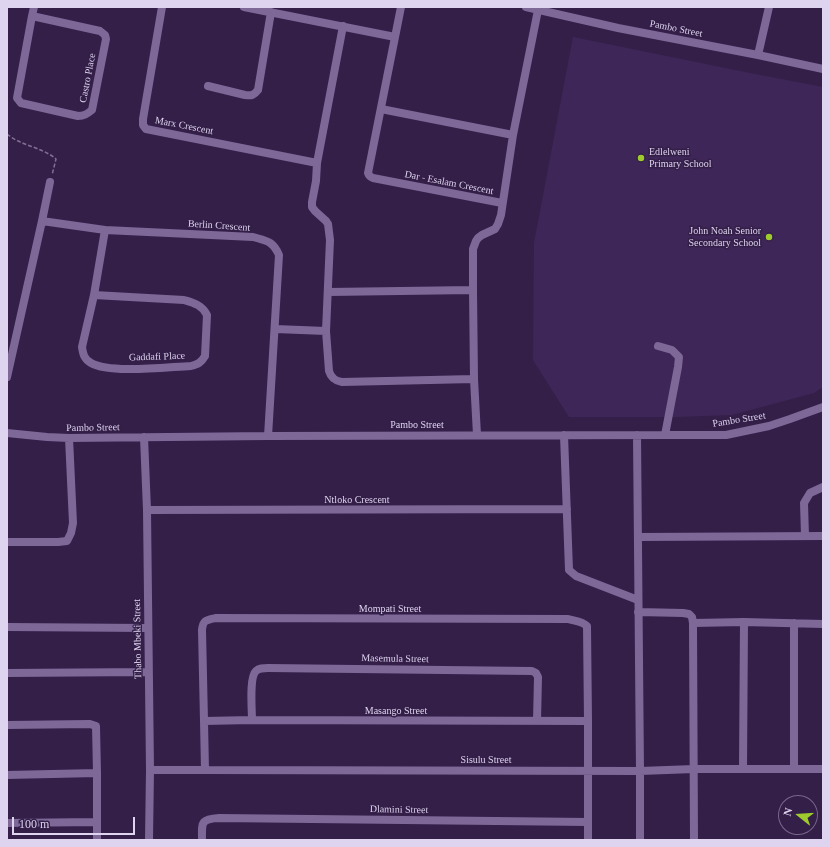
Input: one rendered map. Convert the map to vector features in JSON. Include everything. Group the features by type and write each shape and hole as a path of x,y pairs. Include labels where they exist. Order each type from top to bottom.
{"street":[{"name":"Castro Place","path":"32,16 100,31 105,35 106,39 92,110 83,116 21,103 18,101 17,98 32,16 34,7"},
{"name":"Marx Crescent","path":"162,7 143,119 143,125 146,129 317,163"},
{"path":"244,7 395,37"},
{"name":"Dar - Esalam Crescent","path":"401,7 368,173 371,177 502,203 513,135 538,10"},
{"name":"Pambo Street","path":"526,7 618,28 823,69"},
{"path":"758,55 769,7"},
{"path":"208,86 245,95 251,96 255,94 258,90 271,12"},
{"path":"343,26 317,163 316,181 312,202 315,211 326,221 329,226 330,240 326,331 331,376 337,381 350,382 474,380"},
{"path":"381,109 513,135"},
{"path":"7,377 9,358 50,182"},
{"path":"477,435 474,380 474,249 476,240 482,235 495,229 501,214 502,203"},
{"name":"Berlin Crescent","path":"42,221 105,230 253,237 271,243 279,255 268,436"},
{"name":"Gaddafi Place","path":"94,295 184,300 200,306 205,310 207,315 205,356 202,362 191,366 144,369 110,368 91,363 84,356 82,347 94,295 105,230"},
{"path":"328,292 473,290"},
{"path":"274,329 326,331"},
{"path":"658,346 672,350 679,357 664,435"},
{"name":"Pambo Street","path":"7,433 70,438 726,435 769,426 804,415 823,407"},
{"path":"564,435 569,568 571,573 638,600"},
{"path":"637,435 640,840"},
{"name":"Thabo Mbeki Street","path":"144,437 147,510 147,628 150,770 149,840"},
{"path":"7,542 67,541 71,533 73,523 70,438"},
{"path":"805,536 804,503 810,493 823,487"},
{"name":"Ntloko Crescent","path":"147,510 567,509"},
{"path":"638,537 823,536"},
{"path":"638,612 668,612 689,614 692,617 694,840"},
{"name":"Mompati Street","path":"204,721 202,630 203,623 207,620 216,618 568,619 582,622 587,626 588,721"},
{"path":"693,623 744,622 823,624"},
{"path":"743,769 744,622"},
{"path":"794,623 794,769"},
{"path":"7,627 147,628"},
{"name":"Masemula Street","path":"252,720 252,676 258,669 275,668 532,671 538,676 537,721"},
{"path":"7,673 148,672"},
{"path":"204,721 205,770"},
{"name":"Masango Street","path":"204,721 588,721"},
{"path":"588,721 588,840"},
{"path":"7,725 90,724 96,726 97,840"},
{"name":"Sisulu Street","path":"150,770 640,771 823,769"},
{"path":"7,775 97,773"},
{"name":"Dlamini Street","path":"202,840 203,823 210,819 588,822"},
{"path":"7,823 96,822"}],"path":[{"path":"7,134 18,142 49,154 56,159 50,182"}],"shaded area":[{"name":"Edlelweni Primary School","path":"573,37 823,87 823,387 814,393 732,415 675,417 569,417 533,360 534,243"}],"place":[{"name":"Edlelweni Primary School","path":"641,158"},
{"name":"John Noah Senior Secondary School","path":"769,237"}]}
